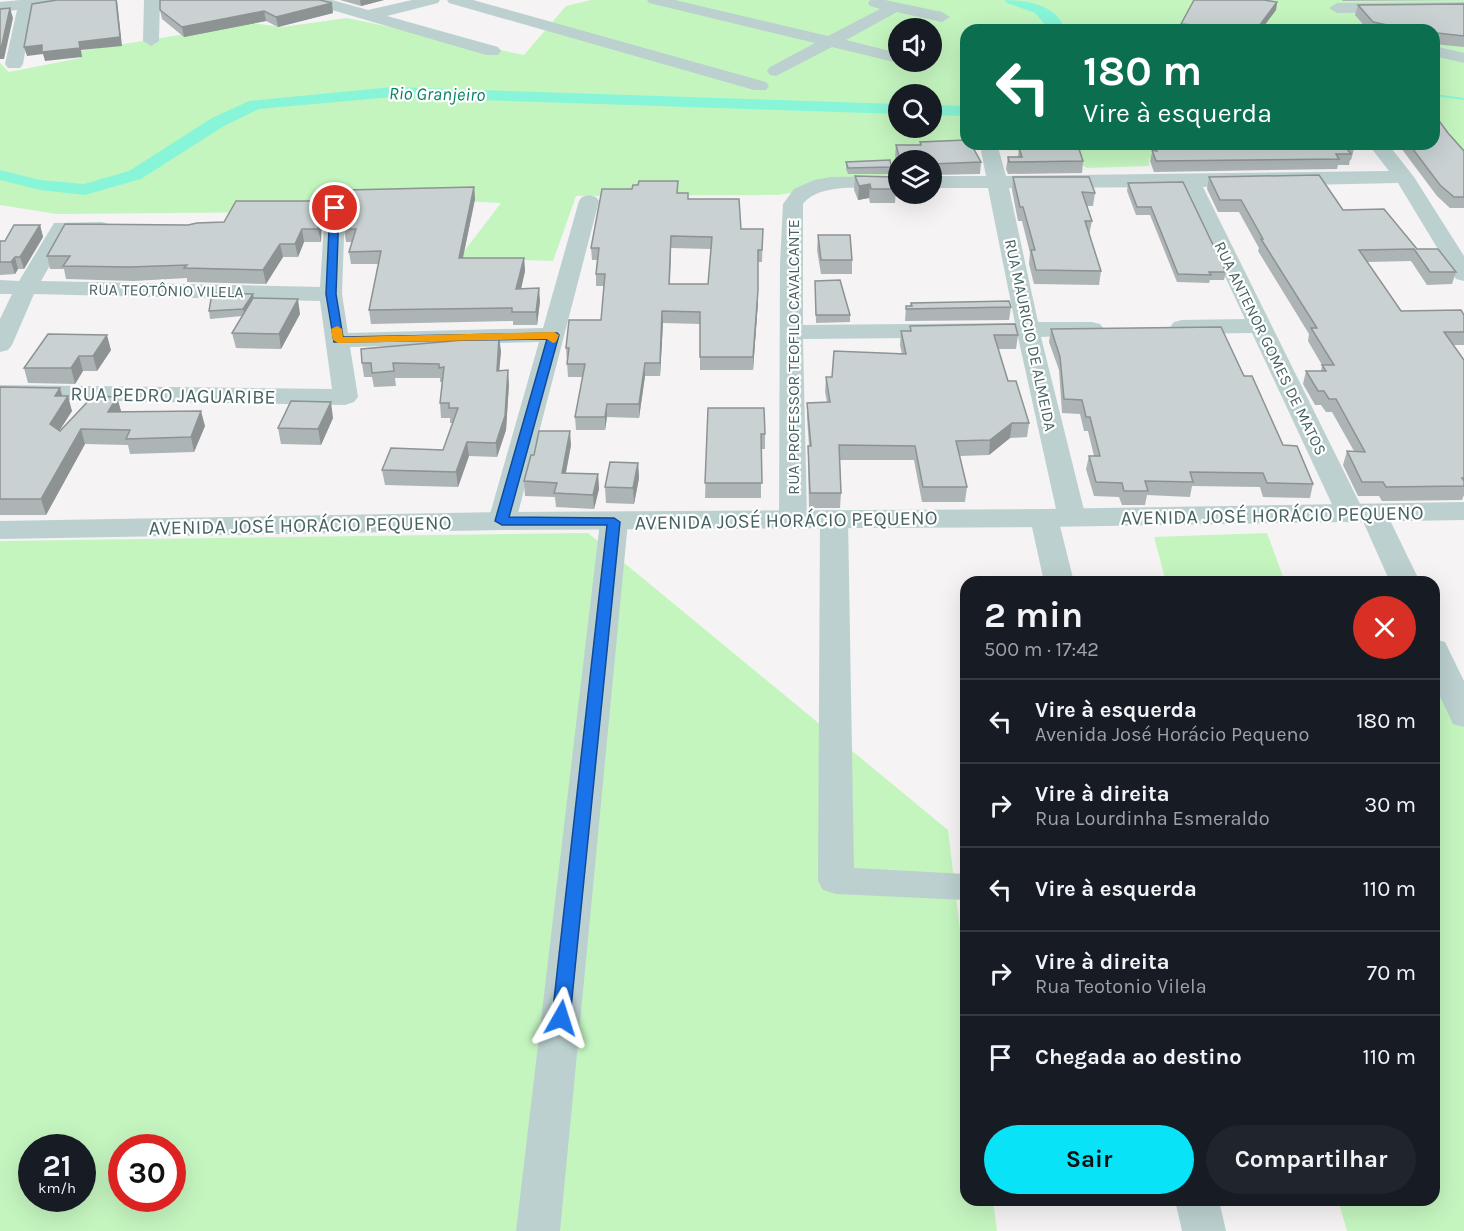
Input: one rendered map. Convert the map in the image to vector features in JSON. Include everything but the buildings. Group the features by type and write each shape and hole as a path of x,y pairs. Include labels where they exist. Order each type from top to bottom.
{"street":[{"path":"0,7 65,0"},
{"path":"151,41 152,0"},
{"path":"314,0 492,51"},
{"path":"367,15 432,0"},
{"path":"455,0 760,86"},
{"path":"655,0 888,56"},
{"path":"864,0 942,17"},
{"path":"15,64 26,4"},
{"path":"1334,4 1464,7"},
{"path":"1334,4 1358,24"},
{"path":"776,71 895,7"},
{"path":"1440,52 1464,58"},
{"path":"1383,150 1404,177 1464,274"},
{"name":"RUA MAURICIO DE ALMEIDA","path":"991,151 1028,330 1058,518 1059,576"},
{"path":"942,182 1404,177"},
{"name":"RUA ANTENOR GOMES DE MATOS","path":"1190,181 1260,326 1363,514 1400,576"},
{"name":"RUA PROFESSOR TEOFILO CAVALCANTE","path":"793,519 790,264 793,204 801,193 814,186 831,183 888,182"},
{"path":"502,521 589,201"},
{"path":"335,208 331,294 338,340 554,335"},
{"path":"0,345 26,287 61,227 120,228"},
{"name":"RUA TEOTÔNIO VILELA","path":"0,287 331,294"},
{"path":"1155,328 1260,326"},
{"path":"792,332 1109,328"},
{"name":"RUA PEDRO JAGUARIBE","path":"0,392 345,397 338,340"},
{"name":"AVENIDA JOSÉ HORÁCIO PEQUENO","path":"0,530 502,521 1058,518 1464,511"},
{"path":"834,519 836,881 960,887"},
{"path":"538,1231 614,522"},
{"path":"1440,662 1464,716"},
{"path":"1198,1206 1204,1231"}],"green space":[{"path":"591,0 1464,0 1464,165 1447,145 1440,145 1440,24 960,24 960,148 898,146 897,150 888,150 888,178 778,195 576,196 553,261 459,258 501,203 337,195 292,212 57,214 0,205 0,63 9,72 80,58 81,51 253,23 282,27 347,18 524,55 566,6"},
{"path":"1005,150 1183,150 1183,152 1149,158 1149,166 1087,168 1058,152"},
{"path":"588,533 948,830 960,930 960,1206 994,1206 997,1231 0,1231 0,541"},
{"path":"1267,533 1283,576 1164,576 1154,537"},
{"path":"1440,687 1464,687 1464,1231 1347,1231 1340,1206 1440,1206"}],"waterway":[{"name":"Rio Granjeiro","path":"1012,0 1040,10 1054,24"},
{"name":"Rio Granjeiro","path":"0,175 40,185 85,190 135,175 218,122 255,104 392,92 888,109"},
{"path":"1440,96 1464,99"},
{"name":"Rio Granjeiro","path":"942,110 960,111"}],"slow traffic":[{"path":"337,329 338,340 554,335 553,339"}],"route":[{"path":"335,208 331,294 338,340 554,335 502,521 614,522 561,1018"}]}
